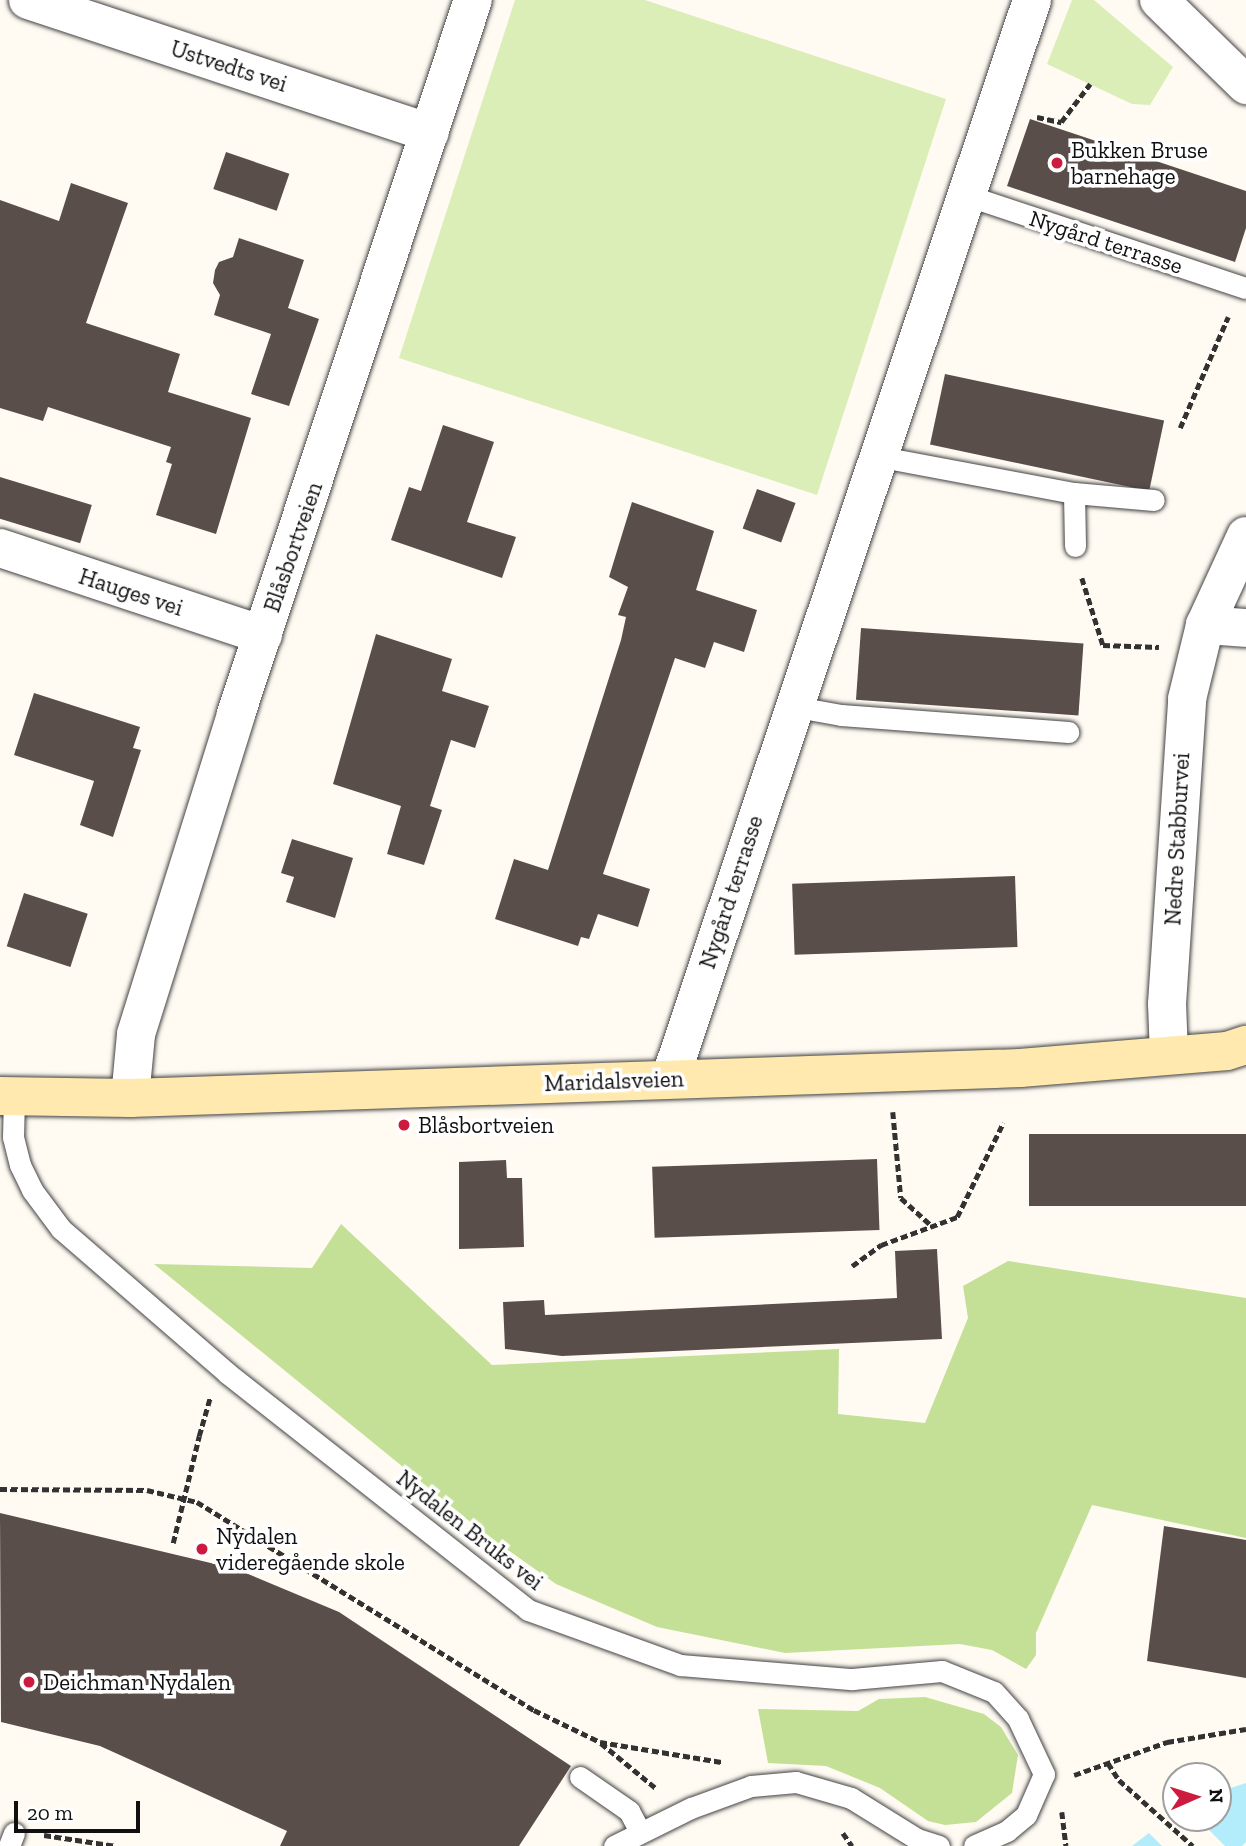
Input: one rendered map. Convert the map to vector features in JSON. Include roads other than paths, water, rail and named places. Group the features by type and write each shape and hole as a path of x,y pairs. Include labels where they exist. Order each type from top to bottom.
{"main road":[{"name":"Maridalsveien","path":"7,1096 130,1098 1020,1068 1240,1050"}],"street":[{"name":"Ustvedts vei","path":"28,0 430,133"},
{"name":"Blåsbortveien","path":"130,1098 136,1034 262,635 472,0"},
{"name":"Nygård terrasse","path":"670,1079 791,706 1031,0"},
{"path":"1159,0 1246,85"},
{"name":"Nedre Stabburvei","path":"1169,1055 1167,1004 1181,757 1187,699 1205,625 1246,536"},
{"name":"Hauges vei","path":"0,548 262,635"},
{"path":"1205,625 1246,628"}],"lane":[{"name":"Nygård terrasse","path":"966,195 1242,287"},
{"path":"877,456 1074,493 1154,500"},
{"path":"1074,493 1075,546"},
{"path":"791,706 841,715 1068,732"},
{"name":"Nydalen Bruks vei","path":"7,1096 20,1165 32,1190 61,1229 227,1373 528,1610 681,1665 852,1679 942,1671 994,1692 1018,1719 1045,1774 1026,1815 1007,1831 974,1846"},
{"path":"580,1777 629,1811 640,1832"},
{"path":"614,1846 691,1808 751,1786 796,1782 851,1798 917,1839 939,1846"}],"water":[{"path":"1246,1783 1246,1842 1242,1846 1132,1846 1162,1823 1162,1832 1232,1832 1232,1788"}],"place":[{"name":"Bukken Bruse barnehage","path":"1057,163"},
{"name":"Blåsbortveien","path":"404,1125"},
{"name":"Nydalen videregående skole","path":"202,1549"},
{"name":"Deichman Nydalen","path":"29,1682"}]}
